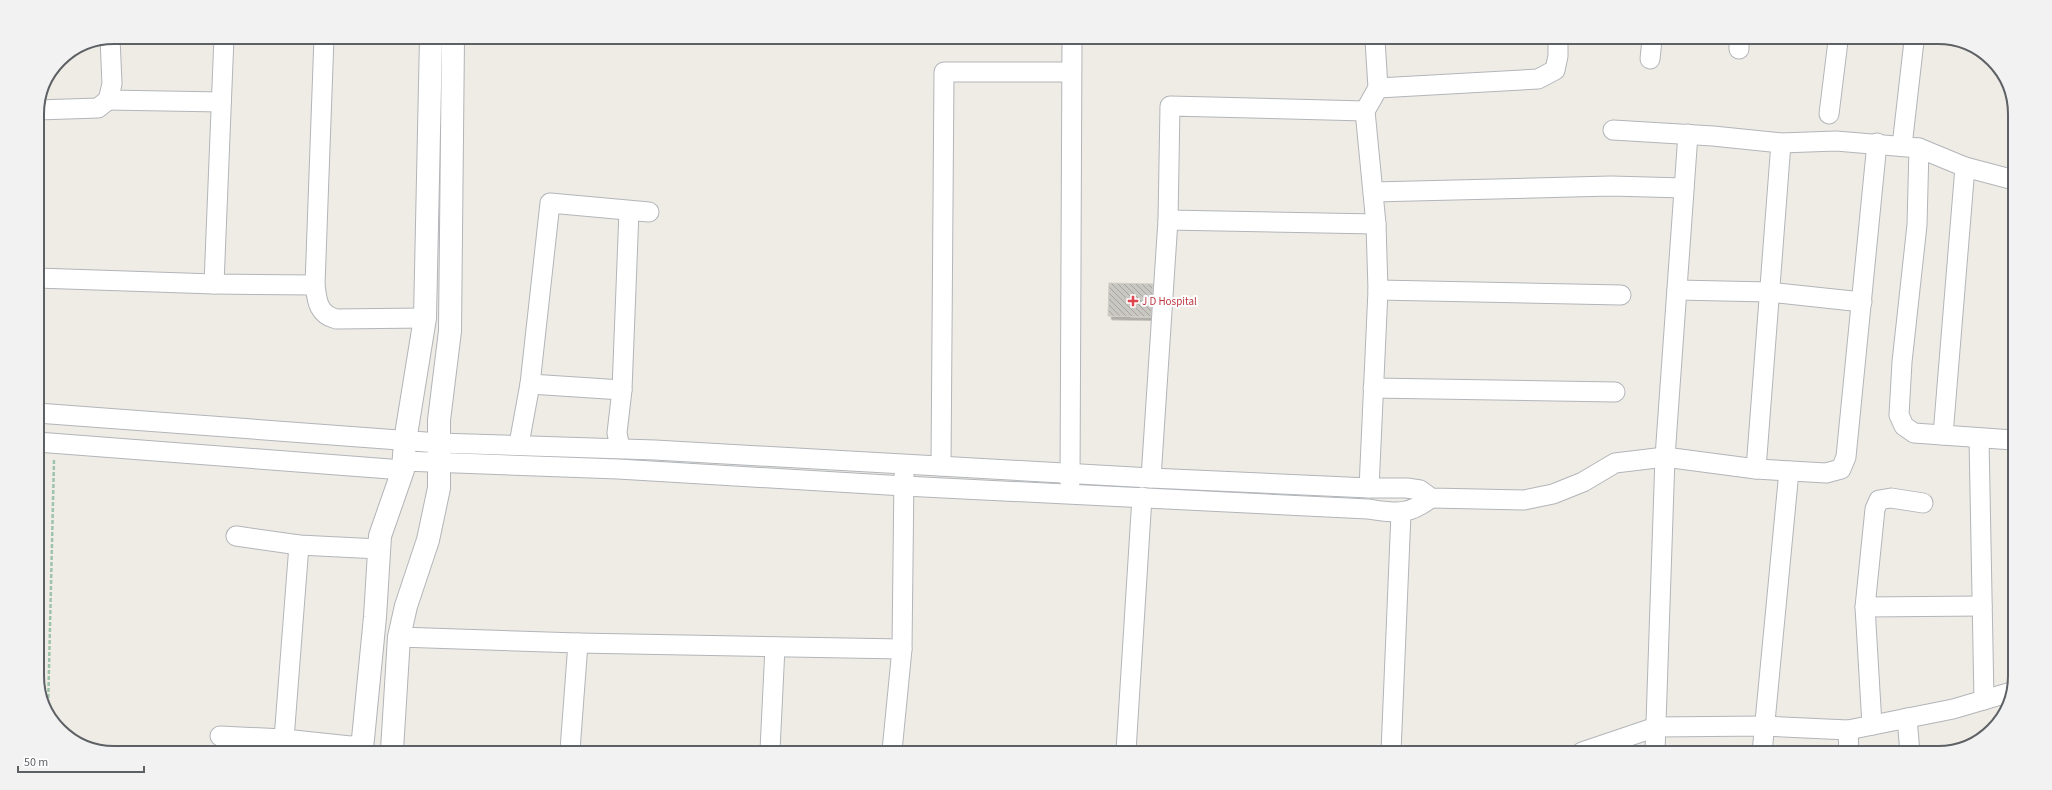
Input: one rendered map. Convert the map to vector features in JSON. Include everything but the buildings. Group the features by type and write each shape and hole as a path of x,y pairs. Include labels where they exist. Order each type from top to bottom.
{"street":[{"path":"44,110 98,108 108,100 112,84 110,44"},
{"path":"214,284 224,44"},
{"path":"324,44 315,284 318,304 327,317 336,319 425,318"},
{"path":"362,746 375,617 380,536 404,457 425,318 431,44"},
{"path":"392,746 399,637 406,606 428,540 439,488 439,453 443,387 450,331 453,44"},
{"path":"1069,495 1071,472 1072,44"},
{"path":"1369,488 1378,290 1376,224 1365,111 1378,88 1375,44"},
{"path":"1378,88 1538,79 1555,70 1558,56 1558,44"},
{"path":"1828,114 1838,44"},
{"path":"1914,44 1910,147 1917,225 1902,362 1898,415 1904,426 1914,433 2008,440"},
{"path":"941,466 944,72 1072,72"},
{"path":"108,100 221,102"},
{"path":"1151,478 1168,220 1170,106 1365,111"},
{"path":"1613,130 1688,134 1781,144 1836,141 1876,143 1910,147 1965,167 2008,178"},
{"path":"1655,746 1665,457 1688,134"},
{"path":"46,443 404,457 519,444 1071,472 1151,478 1369,488 1407,488 1420,490 1431,498 1524,500 1553,494 1583,482 1615,463 1665,457 1756,468 1826,473 1841,469 1846,457 1876,143"},
{"path":"1756,468 1781,144"},
{"path":"1943,435 1965,167"},
{"path":"1373,192 1611,186 1684,188"},
{"path":"519,444 530,384 550,203 649,212"},
{"path":"620,448 617,433 622,390 629,211"},
{"path":"1168,220 1376,224"},
{"path":"44,278 214,284 315,284"},
{"path":"1378,290 1621,295"},
{"path":"1677,290 1769,292 1862,302"},
{"path":"530,384 622,390"},
{"path":"1373,388 1615,392"},
{"path":"44,414 404,457"},
{"path":"1979,438 1984,700"},
{"path":"439,453 618,469 1069,495 1142,497 1368,509 1401,513 1420,506 1431,498"},
{"path":"892,746 902,649 904,464"},
{"path":"1763,746 1789,471"},
{"path":"1126,746 1142,497"},
{"path":"1872,725 1865,607 1875,509 1879,500 1891,498 1923,503"},
{"path":"1390,746 1401,513"},
{"path":"236,536 299,545 379,549"},
{"path":"284,739 299,545"},
{"path":"1865,607 1982,606"},
{"path":"399,637 578,643 902,649"},
{"path":"570,746 578,643"},
{"path":"770,746 775,647"},
{"path":"1600,746 1656,727 1764,726 1848,730 1952,709 2005,694"},
{"path":"1907,718 1909,746"},
{"path":"1848,730 1849,746"},
{"path":"220,736 284,739 350,746"}],"path":[{"path":"46,443 48,698"}],"place":[{"name":"J D Hospital","path":"1133,301"}]}
